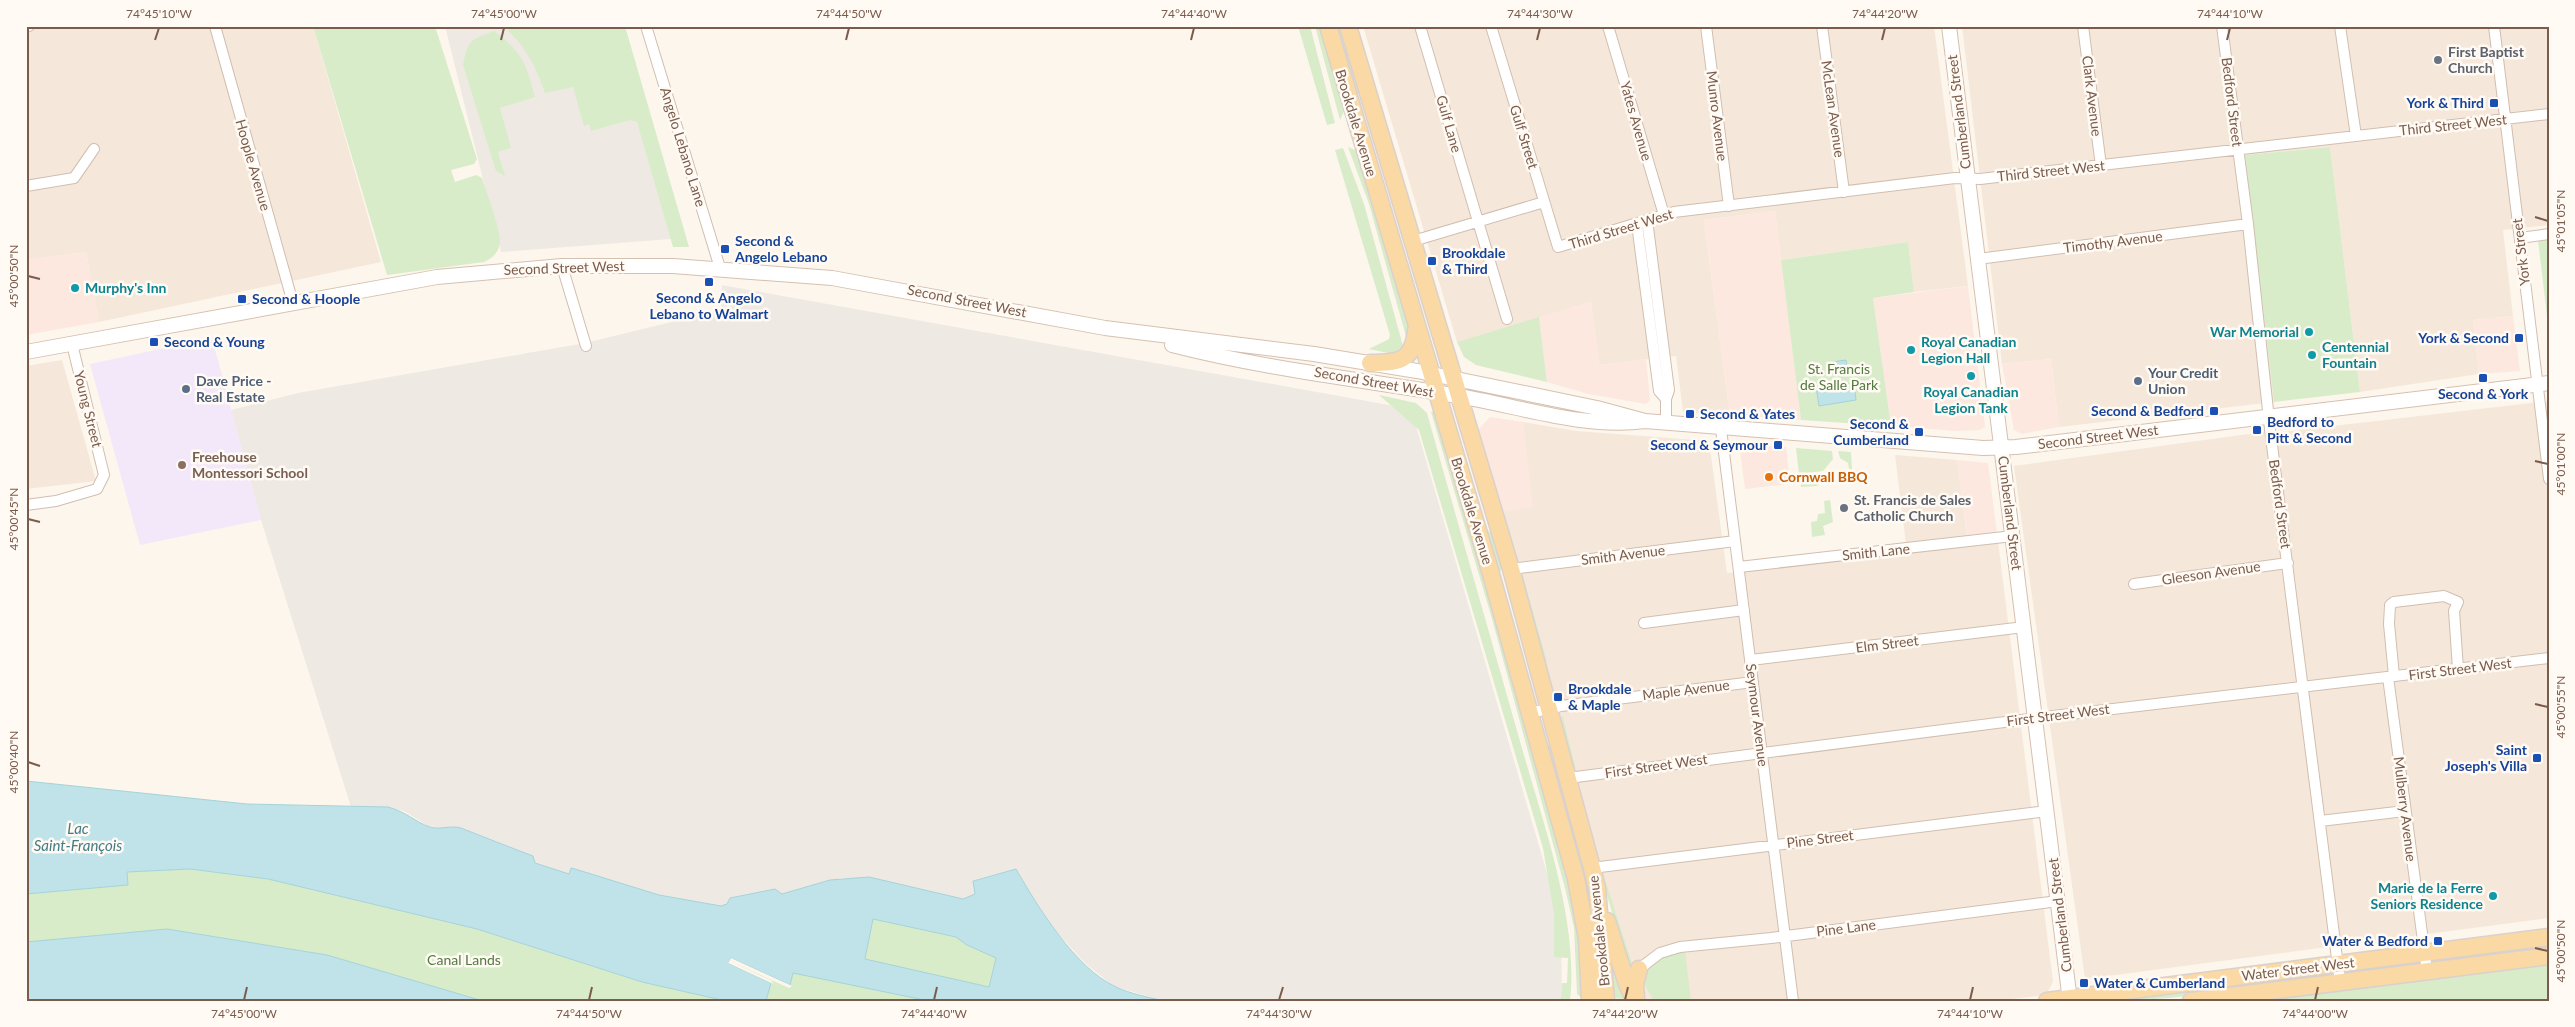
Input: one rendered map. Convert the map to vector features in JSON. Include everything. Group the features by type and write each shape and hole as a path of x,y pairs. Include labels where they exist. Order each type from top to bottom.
{"main road":[{"name":"Brookdale Avenue","path":"1328,26 1530,713 1580,896 1587,939 1590,1001"},
{"name":"Brookdale Avenue","path":"1348,26 1511,568 1592,868 1597,888 1606,1001"},
{"name":"Cumberland Street","path":"1949,26 2070,999"},
{"path":"1361,138 1377,124"},
{"name":"Second Street West","path":"26,352 437,277 562,266 720,268 873,284 1104,328 1239,359 1459,396 1588,421 1625,424 1645,421"},
{"path":"1370,363 1388,363 1407,356 1415,344 1416,326"},
{"name":"Second Street West","path":"1104,328 1370,363 1597,408 1645,421 1721,429 1983,448 2002,448 2543,384"},
{"path":"1597,888 1627,984 1636,1001"},
{"name":"Water Street West","path":"2047,1001 2549,938"},
{"name":"Water Street West","path":"2191,1001 2549,956"},
{"path":"1636,1001 1635,984 1639,968"}],"street":[{"name":"Hoople Avenue","path":"215,26 293,303"},
{"name":"Angelo Lebano Lane","path":"646,26 720,268"},
{"name":"Gulf Lane","path":"1420,26 1507,319"},
{"name":"Gulf Street","path":"1491,26 1558,247"},
{"name":"Yates Avenue","path":"1608,26 1664,215"},
{"name":"Munro Avenue","path":"1706,26 1729,206"},
{"name":"McLean Avenue","path":"1822,26 1844,192"},
{"name":"Clark Avenue","path":"2084,26 2101,166"},
{"name":"Bedford Street","path":"2222,26 2248,224 2269,416 2340,982"},
{"path":"2340,26 2356,136"},
{"name":"York Street","path":"2494,26 2520,238 2543,384 2549,478"},
{"name":"Third Street West","path":"1558,247 1664,215 1729,206 1955,178 2101,166 2549,114"},
{"path":"26,186 74,178 94,148"},
{"path":"1413,241 1544,202"},
{"path":"1647,220 1654,269 1659,391 1666,399 1666,423"},
{"path":"1636,224 1643,270 1657,334"},
{"name":"Timothy Avenue","path":"1978,259 2248,224"},
{"path":"2520,238 2549,234"},
{"path":"562,266 586,346"},
{"path":"1643,270 1654,269"},
{"name":"Young Street","path":"26,505 56,501 97,489 104,475 72,344"},
{"name":"Seymour Avenue","path":"1721,429 1794,1001"},
{"name":"Smith Lane","path":"1739,567 2013,536"},
{"name":"Smith Avenue","path":"1511,568 1736,542"},
{"name":"Gleeson Avenue","path":"2134,584 2288,563"},
{"name":"Mulberry Avenue","path":"2427,971 2405,811 2391,677 2390,605 2394,602 2444,596 2458,602 2454,611 2458,669"},
{"path":"1644,623 1744,610"},
{"name":"Elm Street","path":"1751,660 2024,627"},
{"name":"First Street West","path":"1568,778 2036,718 2549,658"},
{"name":"Maple Avenue","path":"1530,713 1549,708 1753,682"},
{"name":"Pine Street","path":"1592,868 2047,810"},
{"path":"2320,821 2405,811"},
{"name":"Pine Lane","path":"1639,968 1660,952 1680,948 2058,901"}],"shaded area":[{"path":"26,26 313,26 381,262 99,322 86,252 26,260"},
{"path":"445,26 624,26 684,238 501,252"},
{"path":"1363,26 1934,26 1968,286 1914,292 1908,242 1781,260 1775,211 1704,220 1730,415 1683,412 1676,356 1599,365 1591,302 1457,342"},
{"path":"1962,26 2549,26 2549,225 2503,230 2513,316 2473,320 2479,374 2360,392 2330,147 2246,155 2274,402 2059,427 2051,359 2002,364"},
{"path":"1775,211 1801,420 1730,415 1704,220"},
{"path":"86,252 99,322 26,335 26,260"},
{"path":"722,285 1411,409 1561,921 1562,1001 1164,1001 1113,986 1085,963 1052,927 1016,869 973,880 975,895 963,899 871,878 842,878 782,894 775,889 730,898 727,904 721,906 659,895 571,868 569,874 535,863 473,832 428,826 404,811 388,807 351,807 261,520 231,410 298,393 585,343 721,310"},
{"path":"1968,286 1985,427 1980,430 1956,431 1891,426 1873,298"},
{"path":"1591,302 1599,365 1646,359 1650,400 1646,404 1588,394 1547,382 1539,317"},
{"path":"2513,316 2520,371 2479,374 2473,320"},
{"name":"Freehouse Montessori School","path":"212,338 261,520 140,545 90,364"},
{"path":"2051,359 2059,427 2022,434 2014,430 2002,364"},
{"path":"62,360 96,481 26,489 26,366"},
{"path":"2549,401 2549,918 2085,979 2014,466 2263,432 2272,433"},
{"path":"1490,417 1523,422 1533,507 1499,512 1476,432"},
{"path":"1523,422 1577,431 1709,441 1727,573 1907,552 1895,455 1957,460 1968,544 1998,541 2053,982 2046,995 1995,1001 1643,1001 1615,921 1499,512 1525,450"},
{"path":"1739,443 1786,447 1790,484 1745,489"},
{"path":"1957,460 1988,463 1998,541 1968,544"}],"green space":[{"path":"313,26 435,26 477,159 474,164 451,170 455,182 476,175 482,178 500,236 498,249 490,259 484,262 387,275"},
{"path":"510,26 625,26 689,247 673,247 637,122 630,120 591,131 589,124 584,126 573,87 545,93 531,60 508,31"},
{"path":"1298,26 1310,26 1335,123 1327,125"},
{"path":"1315,26 1322,26 1346,107 1340,120"},
{"path":"1335,26 1342,26 1360,93 1355,94"},
{"path":"494,31 522,59 535,97 500,108 511,148 498,152 505,176 496,171 463,65 469,45 480,36"},
{"path":"1348,147 1357,151 1410,328 1407,340 1369,204"},
{"path":"2330,147 2360,392 2274,402 2245,155"},
{"path":"1343,148 1364,204 1403,346 1393,354 1369,349 1389,339 1390,335 1335,150"},
{"path":"2549,238 2549,333 2538,240"},
{"name":"St. Francis de Salle Park","path":"1908,242 1914,292 1873,298 1891,426 1801,420 1781,260"},
{"path":"1539,317 1547,382 1476,365 1464,357 1457,342"},
{"path":"1379,395 1416,403 1427,413 1549,839 1569,938 1570,1001 1561,1001 1562,983 1567,983 1568,958 1554,957 1554,914 1543,848 1419,430"},
{"path":"1434,411 1497,615 1566,870 1580,944 1583,999 1577,994 1574,928 1565,888 1492,619 1431,412"},
{"path":"1796,448 1832,451 1833,459 1823,471 1799,474"},
{"path":"1838,451 1851,452 1852,469 1849,469 1848,463 1840,458"},
{"path":"1820,474 1821,482 1817,486 1801,487 1800,476"},
{"path":"1830,500 1833,522 1823,526 1825,535 1812,537 1811,522 1817,521 1818,514 1825,513 1824,501"},
{"path":"1488,530 1498,549 1502,567 1501,571 1497,568 1486,531"},
{"path":"1521,575 1523,576 1547,662 1543,662"},
{"path":"1561,716 1563,717 1576,770 1573,768"},
{"path":"1549,745 1552,746 1564,803 1561,801 1547,748"},
{"name":"Canal Lands","path":"190,869 268,879 477,929 642,982 726,1001 483,1001 327,955 167,929 26,942 26,894 127,885 127,872"},
{"path":"1605,880 1634,969 1630,975 1605,888"},
{"path":"873,919 956,937 967,945 996,957 989,987 865,960"},
{"path":"2538,944 2538,948 2500,956 2499,949"},
{"path":"2497,949 2498,957 2458,961 2458,954"},
{"path":"1685,950 1691,1001 1654,1001 1640,977 1655,960"},
{"path":"730,958 789,985 793,972 929,1001 766,1001 771,983 728,963"},
{"path":"2549,962 2549,1001 2240,1001"},
{"path":"1617,971 1629,999 1611,998 1609,973"},
{"path":"2273,978 2273,981 2252,986 2208,993 2143,1000 2099,1001"}],"water":[{"path":"1846,360 1848,373 1834,376 1832,362"},
{"path":"1854,383 1856,400 1819,406 1816,387"},
{"name":"Lac Saint-François","path":"26,781 247,804 388,807 430,827 461,828 533,856 535,863 569,874 571,868 659,895 721,906 727,904 730,898 775,889 782,894 830,880 869,877 963,899 975,894 973,881 1016,869 1046,918 1086,966 1116,987 1164,1001 929,1001 793,973 790,985 731,958 728,963 771,983 766,1001 726,1001 642,982 477,929 268,879 190,869 127,872 128,885 26,894","holes":["873,919 956,937 967,945 996,958 989,987 865,959"]},
{"path":"167,929 327,955 483,1001 26,1001 26,942"}],"pier":[{"path":"731,958 792,986 789,988 730,961 772,981 773,984 728,963"}],"place":[{"name":"First Baptist Church","path":"2438,60"},
{"name":"York & Third","path":"2494,103"},
{"name":"Second & Angelo Lebano","path":"725,249"},
{"name":"Brookdale & Third","path":"1432,261"},
{"name":"Second & Angelo Lebano to Walmart","path":"709,282"},
{"name":"Murphy's Inn","path":"75,288"},
{"name":"Second & Hoople","path":"242,299"},
{"name":"War Memorial","path":"2309,332"},
{"name":"York & Second","path":"2519,338"},
{"name":"Second & Young","path":"154,342"},
{"name":"Royal Canadian Legion Hall","path":"1911,350"},
{"name":"Centennial Fountain","path":"2312,355"},
{"name":"Royal Canadian Legion Tank","path":"1971,376"},
{"name":"Second & York","path":"2483,378"},
{"name":"Your Credit Union","path":"2138,381"},
{"name":"Dave Price - Real Estate","path":"186,389"},
{"name":"Second & Bedford","path":"2214,411"},
{"name":"Second & Yates","path":"1690,414"},
{"name":"Bedford to Pitt & Second","path":"2257,430"},
{"name":"Second & Cumberland","path":"1919,432"},
{"name":"Second & Seymour","path":"1778,445"},
{"name":"Freehouse Montessori School","path":"182,465"},
{"name":"Cornwall BBQ","path":"1769,477"},
{"name":"St. Francis de Sales Catholic Church","path":"1844,508"},
{"name":"Brookdale & Maple","path":"1558,697"},
{"name":"Saint Joseph's Villa","path":"2537,758"},
{"name":"Marie de la Ferre Seniors Residence","path":"2493,896"},
{"name":"Water & Bedford","path":"2438,941"},
{"name":"Water & Cumberland","path":"2084,983"}]}
